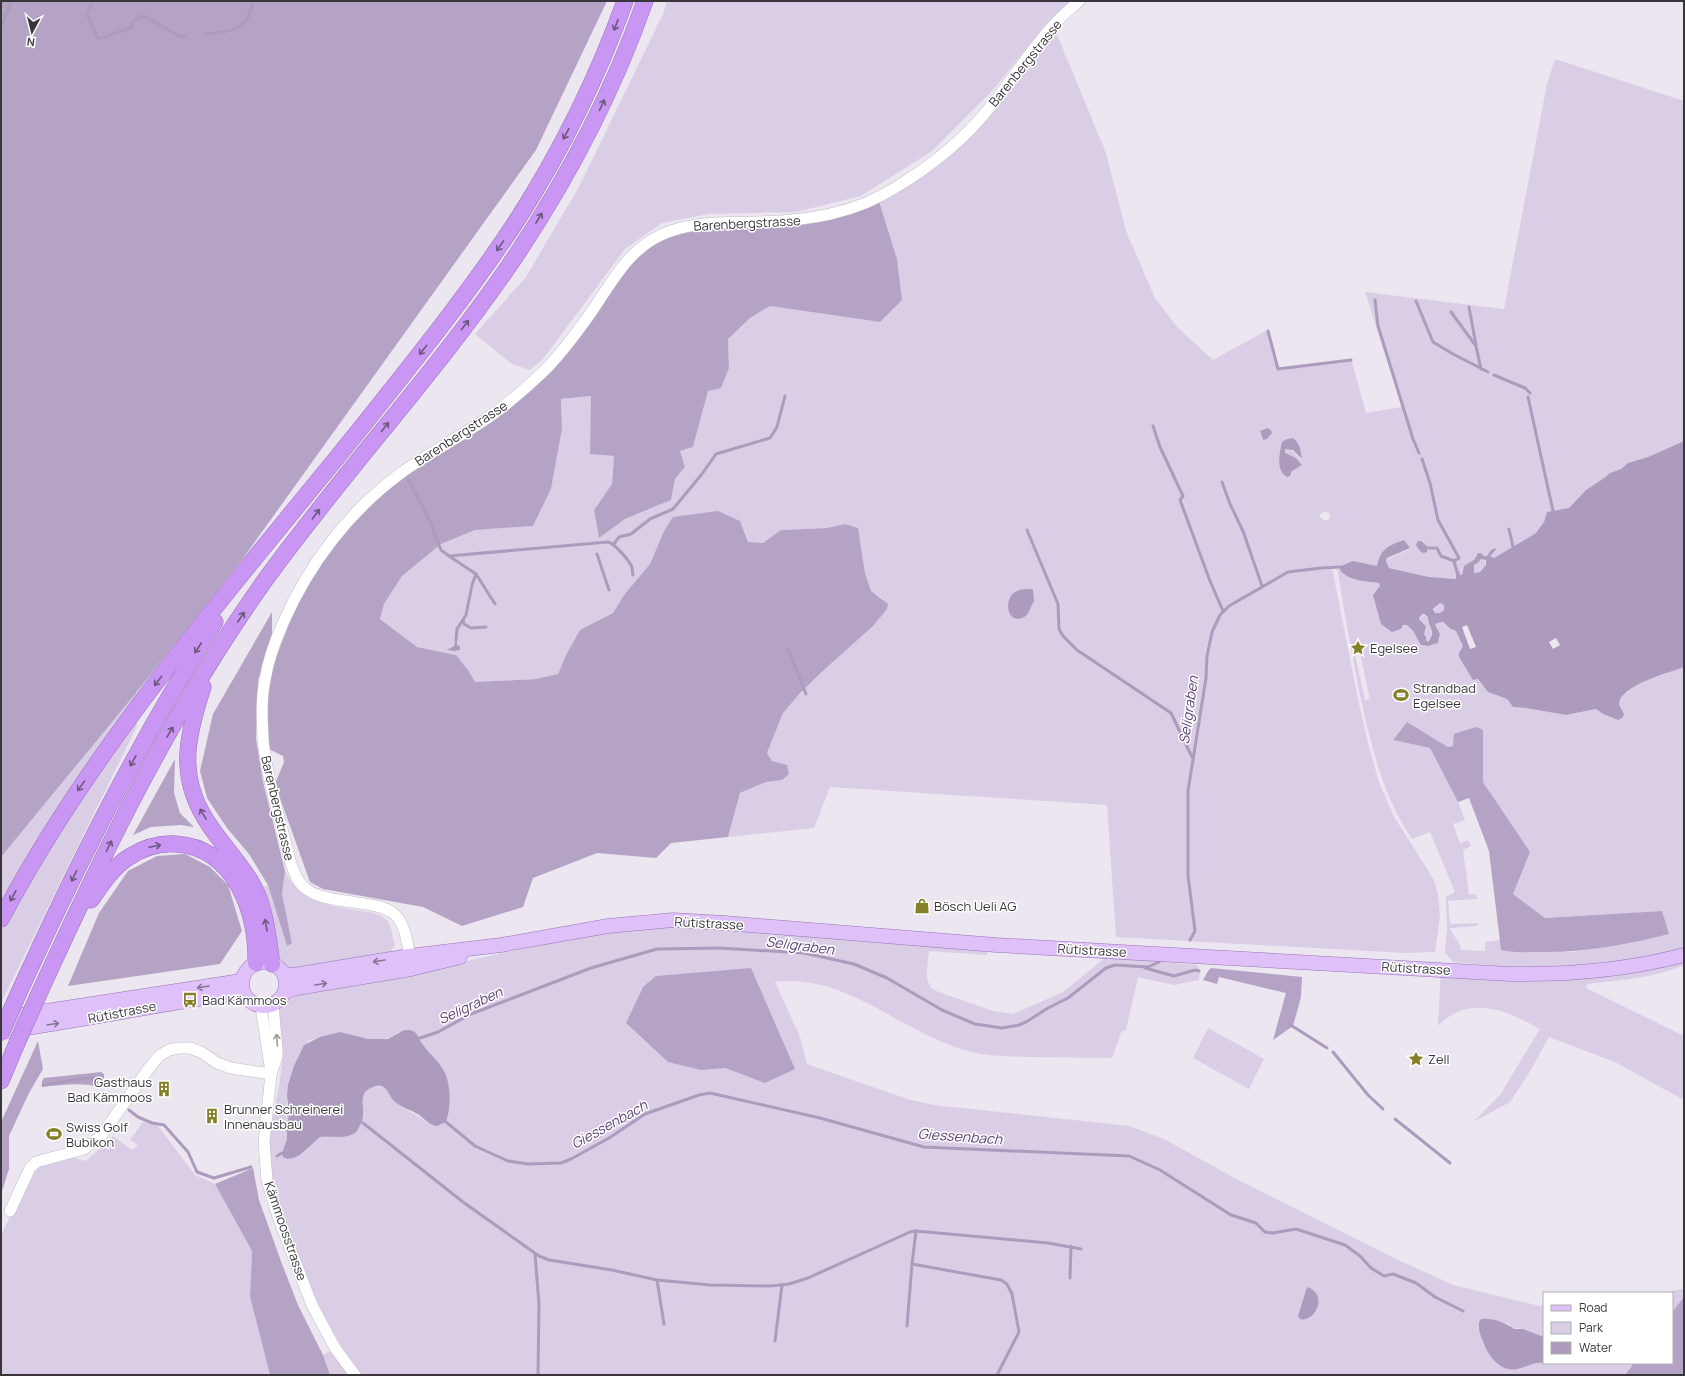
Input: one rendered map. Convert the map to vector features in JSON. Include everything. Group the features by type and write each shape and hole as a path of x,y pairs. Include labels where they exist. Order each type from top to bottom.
{"highway":[{"path":"1,919 47,838 109,746 233,584 319,480 438,331 480,274 519,217 574,120 601,62 625,1"},
{"path":"1,1081 61,944 127,811 164,742 212,662 263,584 292,545 453,342 514,258 562,183 586,138 617,72 645,1"},
{"path":"1,1033 97,830 170,693 239,586 319,480"},
{"path":"212,662 189,737 187,759 188,776 195,800 204,816 239,863 258,895 278,969"},
{"path":"61,944 102,884 123,861 149,847 170,844 184,845 197,849 215,858 226,867 237,883 245,899 250,915 256,946 256,963"}],"main road":[{"name":"Rütistrasse","path":"285,992 410,962 501,945 608,926 673,920 1004,945 1510,974 1562,974 1598,971 1652,963 1684,955"},
{"path":"262,962 278,969 286,980 285,992 278,1002 267,1006 250,1002 242,987 246,970 256,963 262,962"},
{"name":"Rütistrasse","path":"278,969 294,975 410,962"},
{"name":"Rütistrasse","path":"1,1018 242,987"},
{"name":"Rütistrasse","path":"1,1033 92,1018 242,987"}],"street":[{"name":"Barenbergstrasse","path":"410,962 403,925 397,916 389,910 376,906 319,896 302,885 292,866 270,781 264,750 262,713 263,695 268,665 281,628 299,590 319,557 357,512 385,485 413,465 496,412 545,370 580,328 627,261 647,243 660,235 687,226 715,223 790,221 825,216 861,205 895,188 936,160 960,140 980,119 1053,25 1079,1"},
{"name":"Kämmoosstrasse","path":"267,1006 271,1074 264,1142 265,1165 270,1192 278,1217 312,1305 335,1348 355,1375"},
{"path":"10,1211 33,1165 42,1159 76,1152 93,1143 101,1136 149,1068 160,1056 169,1050 190,1048 201,1052 217,1063 231,1068 271,1074"}],"green space":[{"path":"667,1 1070,1 1047,23 992,91 932,151 861,196 796,212 708,214 662,223 625,249 543,359 530,370 512,364 475,334 526,277 579,187 663,14"},
{"path":"1053,25 1106,153 1126,231 1155,298 1177,327 1213,360 1269,329 1278,368 1351,359 1366,413 1402,407 1365,292 1504,309 1547,84 1555,59 1684,101 1684,441 1648,457 1628,463 1621,469 1610,473 1586,490 1569,508 1546,514 1544,522 1536,533 1494,558 1490,556 1498,548 1496,546 1487,556 1482,554 1476,555 1474,560 1463,568 1462,575 1456,579 1429,577 1389,568 1386,561 1387,559 1410,549 1404,540 1386,548 1381,555 1377,566 1353,561 1343,574 1353,578 1379,583 1401,626 1407,625 1423,646 1438,643 1440,637 1435,625 1438,622 1443,623 1456,631 1463,646 1459,653 1488,692 1507,699 1513,707 1566,715 1596,709 1614,719 1623,711 1619,703 1629,691 1647,680 1684,667 1684,949 1616,963 1560,968 1529,968 1453,962 1445,953 1447,928 1446,897 1455,892 1430,832 1412,839 1393,806 1386,789 1374,754 1361,699 1337,567 1332,568 1360,709 1379,782 1393,815 1434,880 1438,894 1440,916 1435,952 1405,953 1116,937 1107,805 830,787 814,828 728,837 740,793 766,782 782,780 787,765 772,761 767,753 783,713 801,692 872,627 884,600 871,591 865,573 858,528 845,524 827,528 781,530 763,543 748,542 740,522 664,531 650,564 624,595 613,613 580,630 567,653 558,674 536,679 475,682 456,655 417,647 380,619 384,604 402,576 441,544 475,530 533,526 551,489 562,429 561,399 592,396 590,454 614,456 612,484 594,510 599,538 625,519 671,500 675,479 685,467 680,451 693,447 708,391 729,368 728,339 750,318 770,306 880,322 897,259 878,198 960,140","holes":["1265,428 1272,433 1267,439 1262,440 1260,431","1293,438 1299,445 1302,458 1300,459 1290,449 1285,449 1285,453 1302,465 1292,471 1291,475 1283,475 1281,454 1282,443 1287,439","1324,511 1329,513 1330,518 1328,520 1324,520 1319,516","1359,649 1370,699 1365,700 1354,650","1407,722 1448,747 1453,746 1482,730 1483,782 1530,852 1513,894 1545,918 1662,911 1632,943 1573,952 1519,952 1501,950 1500,940 1485,942 1485,951 1461,950 1459,943 1450,928 1478,926 1478,923 1450,924 1448,901 1477,899 1476,894 1469,895 1463,850 1471,846 1468,840 1460,843 1453,824 1465,820 1458,802 1430,748 1393,740"]},
{"path":"1481,559 1485,559 1486,565 1480,572 1474,572 1474,565"},
{"path":"1440,603 1444,605 1444,610 1440,613 1435,613 1433,611"},
{"path":"1421,615 1427,616 1432,632 1428,642 1426,640 1426,636 1424,635 1426,626 1420,619"},
{"path":"136,693 137,726 1,1003 1,857"},
{"path":"285,871 292,883 311,899 335,906 374,913 385,918 390,926 395,945 391,951 385,955 299,969 286,967 276,958 261,888 268,885 287,945 292,943 282,894"},
{"path":"672,926 983,949 988,955 929,951 927,979 929,984 936,991 993,1011 1013,1014 1063,992 1106,957 1197,965 1200,970 1199,980 1174,985 1138,977 1126,1030 1121,1032 1112,1058 1001,1056 972,1052 947,1044 852,996 827,987 802,982 775,982 800,1037 807,1064 907,1099 934,1105 1129,1126 1164,1139 1231,1176 1392,1257 1453,1285 1543,1307 1543,1337 1519,1328 1514,1329 1509,1324 1489,1319 1478,1326 1484,1344 1496,1362 1501,1366 1518,1368 1539,1362 1543,1362 1543,1364 1633,1364 1625,1375 361,1375 338,1341 310,1286 278,1200 273,1180 270,1159 270,1138 282,1062 279,1019 283,1003 287,998 298,992 400,975 510,951 607,934","holes":["643,987 765,1083 725,1068 668,1062 626,1023","340,1032 362,1038 378,1040 385,1039 398,1032 420,1038 423,1045 445,1072 427,1123 396,1103 385,1088 374,1087 363,1093 363,1102 344,1137 320,1137 303,1153 282,1153 287,1139 289,1114 287,1101 308,1041"]},
{"path":"1684,955 1684,965 1673,969 1649,976 1587,984 1586,988 1684,1036 1684,1100 1615,1062 1549,1037 1529,1073 1510,1102 1473,1122 1500,1095 1540,1029 1515,1016 1489,1009 1476,1008 1463,1010 1451,1016 1439,1025 1441,970 1510,974"},
{"path":"1208,1028 1264,1059 1249,1089 1193,1058"},
{"name":"Swiss Golf Bubikon","path":"143,1122 158,1126 195,1175 215,1184 252,1251 250,1298 270,1375 1,1375 1,1235 35,1168 71,1157 86,1161 113,1136 132,1150 138,1145 130,1140"},
{"path":"1684,1289 1684,1297 1673,1311 1673,1292 1664,1292"},
{"path":"335,1348 355,1375 330,1375 323,1355"}],"shaded area":[{"path":"1,1 607,1 536,150 244,557 136,693 1,857"},
{"path":"878,198 897,259 902,300 880,322 770,306 750,318 728,339 729,368 721,388 708,391 693,447 680,451 685,467 675,479 671,500 625,519 599,538 594,510 612,484 614,456 590,454 591,396 561,399 562,429 551,489 533,526 475,530 441,544 402,576 384,604 380,619 417,647 456,655 475,682 536,679 558,674 567,653 580,630 613,613 624,595 650,564 664,531 673,517 718,511 740,521 748,542 763,543 781,530 827,528 845,524 858,528 865,573 871,591 888,604 887,609 872,627 801,692 783,713 767,753 772,761 787,765 789,774 782,780 766,782 740,793 728,837 671,843 656,858 597,853 533,878 523,907 462,926 423,907 323,889 310,882 275,784 284,762 283,756 269,749 267,698 272,668 294,611 299,590 373,496 462,435 545,370 619,272 673,230 790,221"},
{"path":"272,612 272,635 258,680 256,739 263,782 285,871 282,894 292,943 287,946 268,885 249,854 227,828 207,798 200,771 213,714"},
{"path":"1407,722 1448,747 1453,746 1454,734 1476,727 1483,730 1483,782 1530,852 1513,894 1545,918 1662,911 1669,934 1636,942 1588,950 1510,952 1501,950 1489,851 1469,798 1458,802 1430,748 1393,740"},
{"path":"175,759 174,793 180,813 194,827 181,825 151,827 133,835"},
{"path":"185,854 210,867 228,885 242,931 220,964 68,986 99,913 128,871 157,856"},
{"path":"751,968 795,1069 765,1083 725,1068 701,1070 668,1062 626,1023 643,987 656,976"},
{"path":"1211,968 1302,977 1301,997 1293,1026 1273,1040 1286,993 1219,977 1217,984 1203,980"},
{"path":"38,1041 43,1069 29,1093 9,1136 9,1169 1,1194 1,1122"},
{"path":"101,1072 104,1074 104,1078 100,1087 78,1084 42,1087 42,1081 44,1078"},
{"path":"253,1168 259,1200 282,1264 298,1305 323,1355 330,1375 270,1375 250,1297 252,1251 215,1184"},
{"path":"1684,1297 1684,1375 1625,1375 1633,1364 1673,1364 1673,1311"}],"water":[{"path":"1267,428 1271,430 1272,433 1267,439 1263,440 1260,431"},
{"path":"1293,438 1299,445 1302,459 1293,450 1285,449 1285,453 1296,458 1302,465 1292,471 1290,476 1287,477 1281,470 1279,461 1280,451 1282,442"},
{"name":"Egelsee","path":"1684,441 1684,667 1639,684 1624,694 1619,704 1624,715 1618,720 1603,714 1596,709 1566,715 1513,707 1507,699 1488,692 1478,679 1473,680 1459,657 1459,653 1463,646 1456,631 1451,629 1443,622 1437,623 1435,625 1440,634 1438,643 1428,646 1421,645 1413,631 1407,625 1403,625 1401,629 1392,632 1381,624 1373,595 1380,586 1379,583 1352,578 1343,574 1340,570 1341,566 1353,561 1377,566 1383,551 1386,548 1404,540 1410,548 1387,558 1386,561 1389,568 1429,577 1456,579 1456,573 1459,571 1460,575 1462,575 1464,566 1474,560 1478,553 1487,556 1491,550 1497,547 1490,556 1494,558 1536,533 1544,522 1547,512 1569,508 1586,490 1610,473 1621,469 1628,463 1648,457","holes":["1481,559 1486,560 1486,565 1480,572 1474,573 1474,565","1440,603 1444,605 1444,610 1440,613 1435,613 1433,609","1424,614 1428,617 1432,632 1431,638 1428,642 1426,640 1426,636 1424,635 1426,626 1419,619 1421,615","1556,638 1560,645 1553,649 1549,642"]},
{"path":"1418,541 1421,541 1428,547 1427,552 1423,553 1420,551 1416,545"},
{"path":"1019,590 1033,590 1034,601 1027,615 1020,618 1011,616 1008,606 1011,596"},
{"path":"457,640 457,645 460,646 460,650 447,650 454,646 455,641"},
{"path":"404,1030 409,1030 417,1034 424,1046 445,1073 450,1097 446,1122 437,1126 427,1122 416,1113 395,1102 386,1089 380,1086 375,1086 365,1092 363,1096 362,1122 355,1133 349,1136 320,1137 308,1149 298,1156 288,1159 283,1157 282,1153 287,1139 289,1114 287,1095 288,1085 294,1066 304,1045 320,1037 340,1032 368,1039 388,1039"},
{"path":"1307,1287 1314,1291 1317,1296 1317,1307 1311,1317 1300,1319 1298,1316"},
{"path":"1491,1319 1499,1321 1514,1329 1523,1329 1543,1337 1543,1363 1537,1363 1517,1369 1505,1368 1500,1365 1491,1357 1485,1346 1479,1330 1480,1320"}],"pier":[{"path":"1467,625 1476,647 1470,649 1462,627"}],"waterway":[{"path":"1,27 11,1"},
{"path":"92,1 87,14 98,39 131,28 134,20 144,16 179,36 185,36"},
{"path":"204,34 228,31 239,27 247,19 254,1"},
{"path":"1375,300 1378,326 1413,439 1419,453"},
{"path":"1416,301 1433,342 1488,372"},
{"path":"1469,307 1476,345"},
{"path":"1451,312 1476,346 1481,369"},
{"path":"1268,331 1278,369 1351,360"},
{"path":"1494,375 1525,388 1530,393"},
{"path":"613,545 619,537 631,534 650,519 673,509 702,474 716,454 770,438 777,427 785,396"},
{"path":"1528,397 1553,511"},
{"path":"1153,426 1160,447 1183,496 1180,500 1210,581 1223,611"},
{"path":"1422,459 1430,483 1438,520 1459,558 1454,561"},
{"path":"408,479 429,519 441,550 476,574 495,604"},
{"path":"1222,482 1230,504 1243,531 1262,586"},
{"path":"1509,529 1513,547"},
{"path":"1027,530 1058,604 1059,629 1063,636 1077,650 1171,713 1192,757"},
{"path":"449,556 608,542 626,557 631,565 633,575"},
{"path":"1429,548 1437,548 1441,556 1454,561"},
{"path":"597,554 609,590"},
{"path":"1454,561 1457,572"},
{"name":"Seligraben","path":"1190,940 1195,931 1188,875 1188,791 1206,678 1207,656 1212,632 1220,615 1229,606 1288,572 1340,567"},
{"path":"456,640 457,629 466,615 472,585 476,574"},
{"path":"463,620 464,624 471,628 486,627"},
{"path":"788,649 806,694"},
{"name":"Seligraben","path":"420,1038 438,1032 471,1014 591,968 657,949 719,948 804,953 854,964 887,978 942,1010 975,1024 1002,1028 1019,1025 1026,1022 1048,1008 1068,998 1106,968 1115,965 1148,967 1159,962"},
{"path":"1145,968 1174,976 1195,970 1199,971"},
{"path":"1289,1024 1327,1048"},
{"path":"1333,1052 1368,1095 1383,1109"},
{"name":"Giessenbach","path":"43,1085 86,1078 99,1080"},
{"name":"Giessenbach","path":"446,1122 475,1146 508,1161 528,1164 561,1163 609,1138 645,1114 699,1095 710,1093 820,1118 924,1147 1129,1156 1160,1170 1231,1215 1256,1223 1265,1232 1273,1233 1296,1229 1345,1245 1360,1256 1371,1268 1384,1276 1393,1274 1416,1283 1435,1297 1463,1311"},
{"name":"Giessenbach","path":"129,1110 138,1117 152,1123 164,1125 188,1152 197,1172 214,1178 251,1167"},
{"path":"1395,1119 1450,1163"},
{"path":"363,1123 463,1202 539,1256 549,1260 612,1270 657,1280 710,1285 771,1286 789,1284 808,1278 910,1232 916,1231 1048,1243 1081,1249"},
{"name":"Giessenbach","path":"277,1156 282,1153"},
{"path":"916,1231 912,1264 1001,1280 1007,1284 1012,1294 1019,1332 997,1375"},
{"path":"1070,1278 1071,1246"},
{"path":"535,1254 539,1304 538,1375"},
{"path":"907,1326 912,1264"},
{"path":"657,1280 664,1324"},
{"path":"775,1341 782,1285"}],"place":[{"name":"Egelsee","path":"1358,648"},
{"name":"Strandbad Egelsee","path":"1401,695"},
{"name":"Bösch Ueli AG","path":"922,906"},
{"name":"Bad Kämmoos","path":"190,1000"},
{"name":"Zell","path":"1416,1059"},
{"name":"Gasthaus Bad Kämmoos","path":"164,1089"},
{"name":"Brunner Schreinerei Innenausbau","path":"212,1116"},
{"name":"Swiss Golf Bubikon","path":"54,1134"}]}
